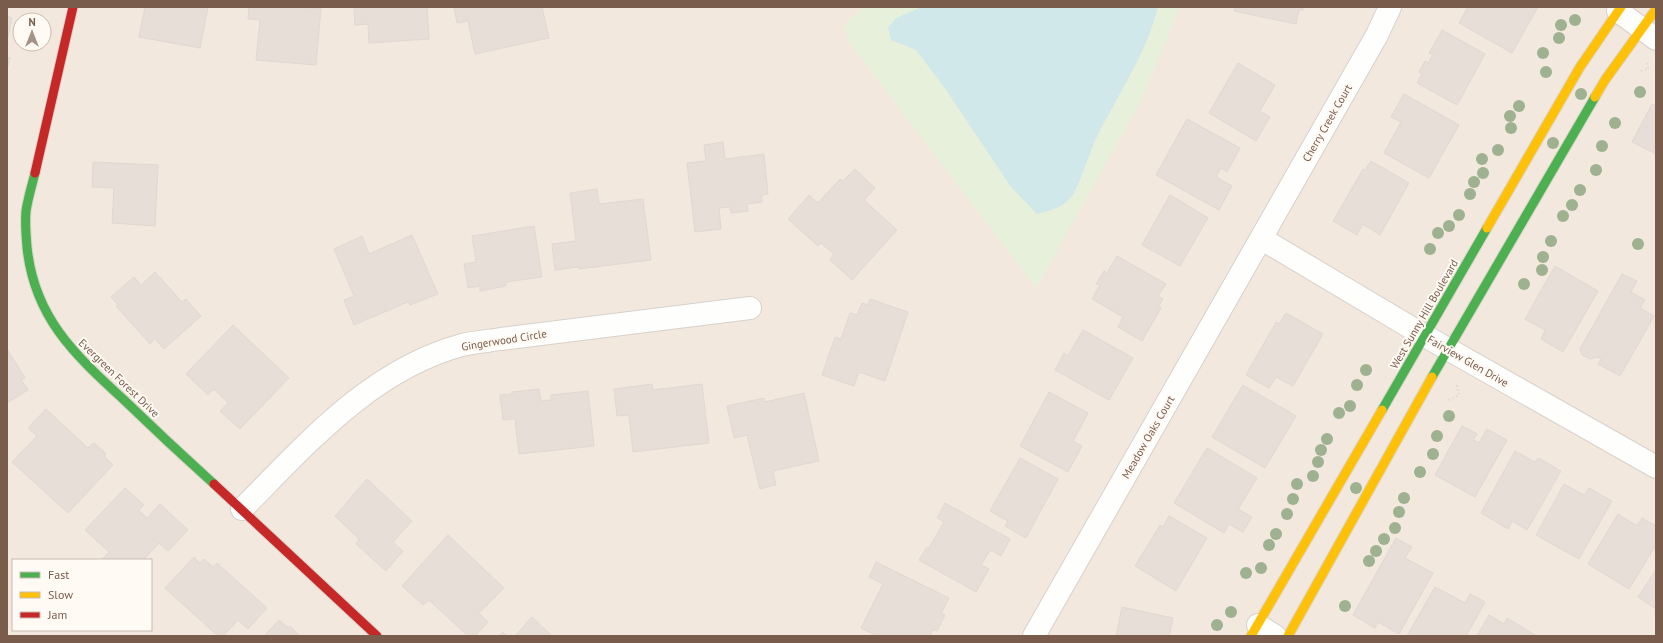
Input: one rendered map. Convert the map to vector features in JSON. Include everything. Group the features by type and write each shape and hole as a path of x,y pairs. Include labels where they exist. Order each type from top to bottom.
{"street":[{"name":"Evergreen Forest Drive","path":"73,7 26,212 28,266 35,292 46,316 67,345 92,371 377,636"},
{"name":"Cherry Creek Court","path":"1262,239 1377,35 1390,7"},
{"path":"1620,9 1649,34"},
{"name":"West Sunny Hill Boulevard","path":"1261,632 1425,336 1580,67 1620,9"},
{"path":"1288,636 1448,349 1605,80 1649,34 1656,9"},
{"name":"Fairview Glen Drive","path":"1262,239 1425,336 1656,467"},
{"name":"Meadow Oaks Court","path":"1034,636 1262,239"},
{"name":"Gingerwood Circle","path":"242,509 348,406 377,384 409,366 433,356 462,345 501,338 750,308"}],"shaded area":[{"path":"7,7 1656,7 1656,636 7,636"}],"green space":[{"path":"863,7 922,7 917,8 891,40 916,49 944,87 981,144 1071,198 1095,142 1146,42 1158,7 1180,7 1140,103 1036,288 848,41 844,25"}],"water":[{"path":"922,7 1158,7 1153,25 1138,60 1102,126 1073,195 1063,205 1037,214 1011,187 944,87 916,50 891,40 888,28 896,18"}],"building":[{"path":"145,7 208,7 200,48 139,37"},
{"path":"249,7 321,8 316,65 256,60 260,20 248,19"},
{"path":"354,7 427,7 429,39 369,43 368,24 355,25"},
{"path":"454,7 542,7 549,38 475,54 468,21 457,23"},
{"path":"1235,7 1303,7 1303,10 1299,10 1296,24 1234,11"},
{"path":"1468,7 1538,7 1512,53 1459,23"},
{"path":"7,16 12,18 7,41"},
{"path":"1442,30 1485,54 1457,105 1417,83 1422,74 1419,72 1425,61 1428,63 1433,55 1429,53"},
{"path":"7,57 10,58 7,70"},
{"path":"1238,63 1275,85 1260,111 1270,117 1256,141 1209,113"},
{"path":"1404,94 1459,125 1429,178 1384,153 1401,122 1391,117"},
{"path":"1652,104 1656,106 1656,154 1632,142"},
{"path":"1187,119 1240,148 1227,172 1221,168 1216,177 1232,186 1219,210 1156,175"},
{"path":"723,142 725,159 764,154 768,194 761,195 762,202 747,204 748,211 731,213 730,207 719,208 721,229 695,232 687,163 706,161 704,145"},
{"path":"1371,161 1409,183 1380,235 1363,224 1357,235 1333,221 1363,169 1365,170"},
{"path":"93,162 158,165 155,226 112,223 114,188 92,187"},
{"path":"855,169 875,188 864,200 897,230 852,280 830,260 834,254 821,243 818,246 788,219 809,195 818,203 840,179 843,181"},
{"path":"597,189 599,204 643,199 651,260 579,269 579,267 555,270 552,244 576,241 570,193"},
{"path":"1170,195 1208,218 1180,266 1142,245"},
{"path":"534,226 542,277 506,282 506,286 480,291 480,286 468,288 464,264 476,262 472,236"},
{"path":"412,235 438,294 410,305 408,302 354,325 344,300 354,296 334,249 362,236 369,254"},
{"path":"1117,256 1166,284 1158,296 1163,299 1158,307 1161,308 1142,341 1118,327 1123,317 1092,299 1100,285 1096,284 1104,271 1107,273"},
{"path":"1555,266 1598,291 1563,352 1541,339 1545,330 1525,319"},
{"path":"155,272 182,302 186,299 201,316 164,349 155,339 150,344 116,306 118,305 111,297 134,277 141,285"},
{"path":"1622,274 1637,281 1631,292 1645,300 1640,308 1654,316 1620,376 1598,364 1601,359 1598,357 1590,359 1582,355 1580,349"},
{"path":"870,299 908,312 885,381 859,372 854,386 822,375 835,337 841,339 850,313 857,315 862,303 868,305"},
{"path":"1286,313 1323,334 1293,386 1276,377 1269,388 1246,375 1276,322 1279,324"},
{"path":"233,325 289,378 240,429 220,411 228,403 214,389 208,395 186,374"},
{"path":"1083,330 1133,358 1109,400 1055,370 1064,353 1068,356"},
{"path":"7,349 25,378 21,380 28,390 7,403"},
{"path":"652,384 653,390 702,384 709,443 633,452 629,415 617,416 614,389"},
{"path":"1243,385 1296,416 1265,468 1212,437"},
{"path":"539,389 541,401 551,400 551,395 588,391 594,446 519,454 515,419 503,420 500,395"},
{"path":"1049,392 1088,413 1073,441 1082,446 1068,472 1020,446"},
{"path":"804,393 819,461 773,471 776,485 760,489 747,435 734,438 727,406 764,398 765,402"},
{"path":"46,409 88,448 94,443 106,454 104,456 113,465 68,513 12,462 37,436 28,428"},
{"path":"1462,426 1477,434 1473,440 1479,443 1487,429 1507,440 1475,497 1435,475"},
{"path":"1207,448 1257,478 1238,509 1252,517 1243,532 1229,524 1224,533 1174,503"},
{"path":"1515,451 1535,462 1538,458 1561,471 1527,530 1512,521 1508,529 1481,513"},
{"path":"1020,458 1058,479 1026,538 1005,526 1008,521 990,511"},
{"path":"367,479 412,521 393,542 403,551 386,571 356,544 359,539 335,516"},
{"path":"1564,484 1584,495 1589,488 1612,501 1579,559 1536,535"},
{"path":"125,488 144,505 139,510 147,518 160,504 188,530 168,551 159,543 144,559 102,559 109,552 85,530"},
{"path":"945,503 1010,539 1001,556 990,550 981,565 989,569 976,592 919,560 927,547 929,548 944,522 937,518"},
{"path":"1618,514 1637,526 1642,518 1656,526 1656,545 1629,589 1588,564"},
{"path":"1169,516 1207,538 1176,591 1135,566 1160,525 1163,527"},
{"path":"448,535 504,588 479,613 488,622 475,636 468,636 429,600 423,605 402,586"},
{"path":"1396,538 1412,547 1405,558 1433,573 1399,634 1378,622 1375,628 1353,615"},
{"path":"194,557 200,563 204,559 213,567 217,563 267,608 248,629 238,620 223,636 218,636 165,588"},
{"path":"876,562 949,598 941,614 945,615 937,631 933,629 930,636 877,636 861,628 883,584 869,577"},
{"path":"1656,570 1656,609 1638,597"},
{"path":"1435,587 1465,603 1470,594 1485,602 1466,636 1407,636"},
{"path":"1122,607 1173,618 1169,636 1116,636"},
{"path":"1489,615 1504,624 1507,618 1535,636 1477,636"},
{"path":"532,617 552,636 515,636"},
{"path":"279,620 288,628 290,626 300,636 264,636"},
{"path":"503,632 507,636 499,636"}],"traffic: fast":[{"path":"1432,377 1595,97"},
{"path":"35,173 26,211 27,247 31,272 38,294 48,314 59,332 88,366 214,484"},
{"path":"1382,410 1487,228"}],"traffic: slow":[{"path":"1487,228 1580,67 1621,7"},
{"path":"1595,97 1605,80 1656,9"},
{"path":"1288,636 1432,377"},
{"path":"1251,636 1382,410"}],"traffic: jam":[{"path":"35,173 73,7"},
{"path":"214,484 377,636"}]}
